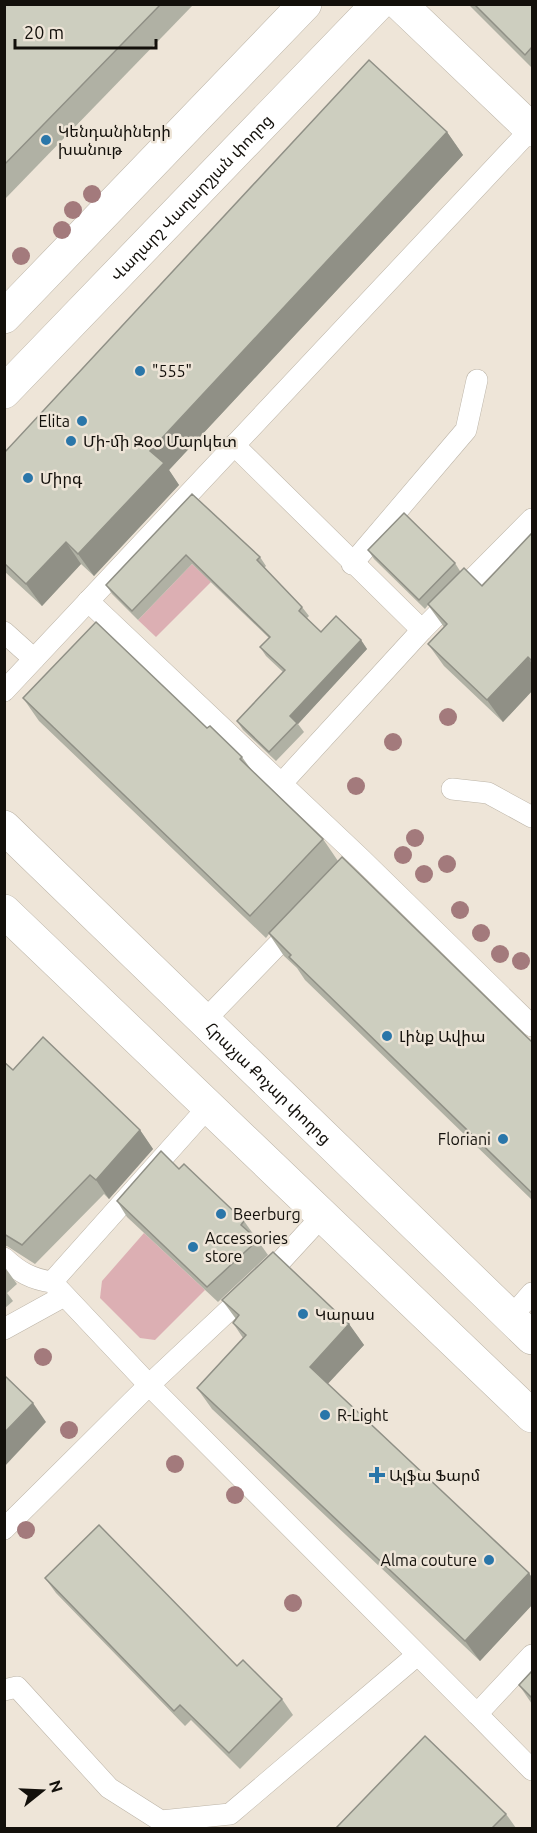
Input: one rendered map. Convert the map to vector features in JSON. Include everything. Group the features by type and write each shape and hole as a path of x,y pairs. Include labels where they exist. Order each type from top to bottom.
{"main road":[{"path":"4,317 305,4"},
{"name":"Վաղարշ Վաղարշյան փողոց","path":"4,392 378,4"},
{"path":"400,4 532,129"},
{"name":"Հրաչյա Քոչար փողոց","path":"4,827 522,1328"},
{"path":"4,911 532,1416"}],"lane":[{"path":"4,691 532,129"},
{"path":"352,564 466,430 477,380"},
{"path":"234,446 422,630"},
{"path":"282,783 422,630 532,519"},
{"path":"88,601 282,783 532,1026"},
{"path":"4,632 34,659"},
{"path":"452,789 488,793 532,818"},
{"path":"344,875 360,858"},
{"path":"205,1020 312,909"},
{"path":"4,1329 58,1289 209,1106"},
{"path":"4,1529 149,1385 278,1264 323,1215"},
{"path":"4,1258 19,1272 58,1289 149,1385 416,1656 532,1770"},
{"path":"522,1328 532,1293"},
{"path":"477,1714 532,1655"},
{"path":"4,1690 17,1687 109,1788 161,1821 230,1814 416,1656"}],"shaded area":[{"path":"192,564 211,582 156,637 138,620"},
{"path":"144,1233 205,1290 155,1340 140,1338 100,1298 102,1281"}],"building":[{"path":"4,4 161,4 4,165"},
{"path":"474,4 532,4 532,47 525,55"},
{"path":"369,60 447,132 150,451 164,463 78,554 66,542 26,584 4,563 4,453"},
{"path":"192,494 260,557 257,560 302,607 299,611 321,632 336,616 361,640 290,716 297,723 269,752 237,721 285,670 260,647 270,637 186,555 132,611 106,585"},
{"path":"404,513 455,563 419,600 368,550"},
{"path":"532,533 532,661 528,657 487,700 428,644 447,624 428,604 464,568 482,586"},
{"path":"96,622 207,728 210,726 242,757 240,759 323,839 250,916 23,698"},
{"path":"342,857 532,1042 532,1193 289,957 291,955 269,933"},
{"path":"43,1037 140,1130 96,1180 90,1175 22,1245 4,1234 4,1062 13,1070"},
{"path":"161,1151 179,1169 184,1164 244,1221 241,1225 258,1240 207,1287 117,1201"},
{"path":"273,1252 349,1324 310,1367 529,1573 465,1641 197,1388 246,1335 233,1323 239,1315 222,1300"},
{"path":"4,1375 33,1403 4,1433"},
{"path":"99,1525 237,1666 243,1660 282,1699 229,1753 180,1705 174,1711 45,1578"},
{"path":"532,1671 532,1698 519,1685"},
{"path":"425,1736 506,1814 492,1828 336,1828"}],"place":[{"name":"Կենդանիների խանութ","path":"46,140"},
{"name":"\"555\"","path":"140,371"},
{"name":"Elita","path":"82,421"},
{"name":"Մի-մի Զօօ Մարկետ","path":"71,441"},
{"name":"Միրգ","path":"28,478"},
{"name":"Լինք Ավիա","path":"387,1036"},
{"name":"Floriani","path":"503,1139"},
{"name":"Beerburg","path":"221,1214"},
{"name":"Accessories store","path":"193,1247"},
{"name":"Կարաս","path":"303,1314"},
{"name":"R-Light","path":"325,1415"},
{"name":"Ալֆա Ֆարմ","path":"377,1475"},
{"name":"Alma couture","path":"489,1560"}]}
